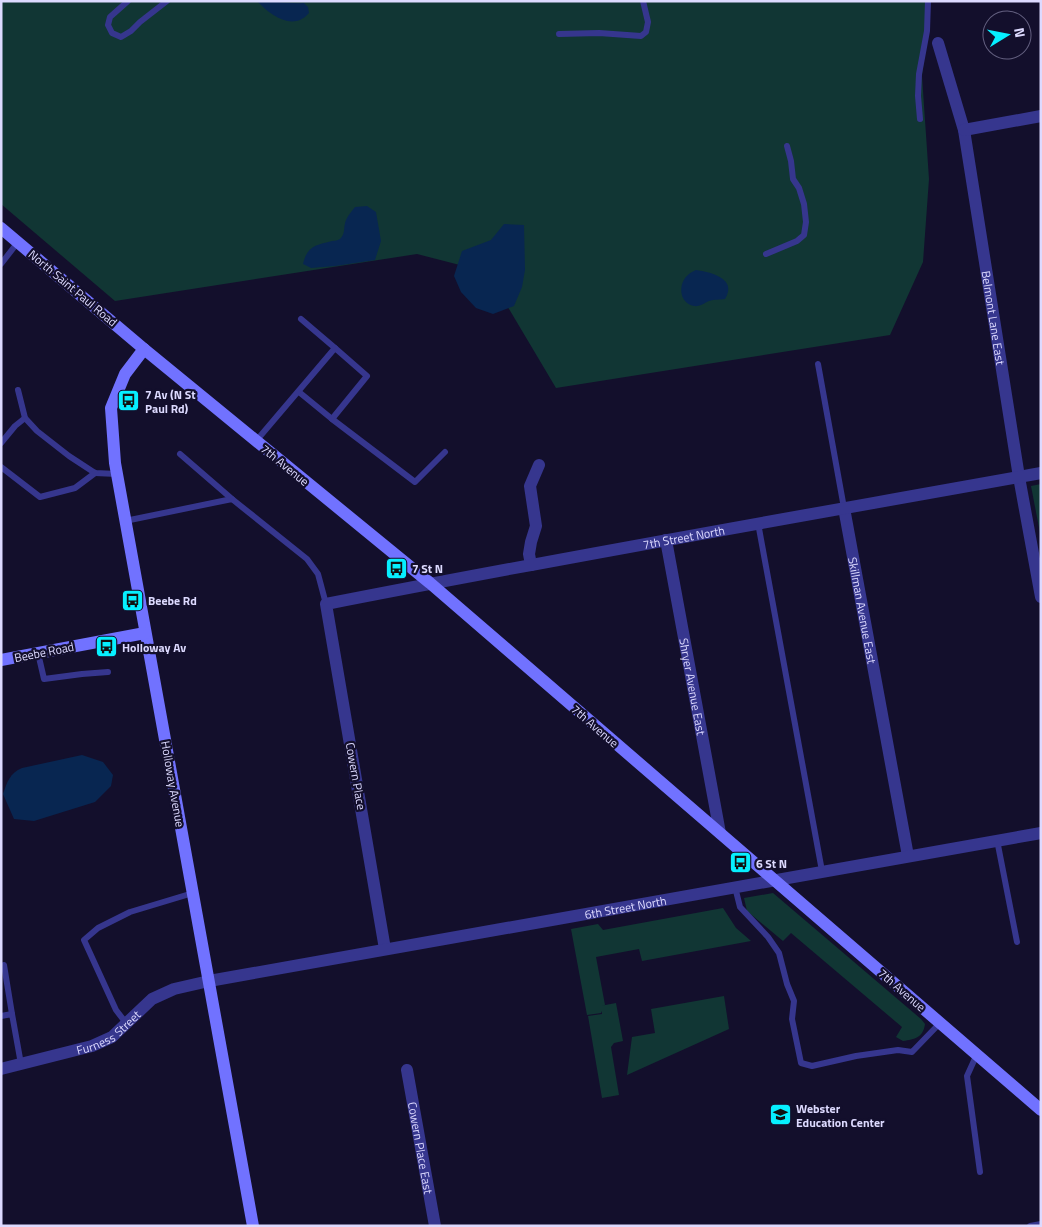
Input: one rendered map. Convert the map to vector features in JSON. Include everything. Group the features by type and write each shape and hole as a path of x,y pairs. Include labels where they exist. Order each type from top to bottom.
{"street":[{"name":"Belmont Lane East","path":"938,43 964,130 1019,477 1041,597"},
{"path":"964,130 1041,116"},
{"name":"North Saint Paul Road","path":"1,228 144,349"},
{"name":"7th Avenue","path":"144,349 430,583 1041,1110"},
{"name":"Holloway Avenue","path":"144,349 125,374 110,408 116,474 253,1226"},
{"path":"531,565 531,542 536,526 530,486 539,465"},
{"name":"7th Street North","path":"326,604 430,583 1041,473"},
{"name":"Skillman Avenue East","path":"844,508 908,856"},
{"name":"Shryer Avenue East","path":"666,540 720,833"},
{"name":"Cowern Place","path":"326,604 385,949"},
{"name":"Beebe Road","path":"1,660 145,633"},
{"name":"6th Street North","path":"208,981 1041,832"},
{"name":"Furness Street","path":"1,1070 92,1046 112,1037 152,999 174,989 208,981"},
{"name":"Cowern Place East","path":"407,1070 435,1226"}],"lane":[{"path":"128,1 110,17 108,25 112,33 121,37 132,31 140,22 167,1"},
{"path":"559,34 599,33 641,36 646,32 648,22 644,1"},
{"path":"920,119 918,96 927,32 928,1"},
{"path":"766,254 797,241 804,235 806,222 804,204 799,188 793,179 787,146"},
{"path":"1,264 18,242"},
{"path":"301,319 367,376 332,419"},
{"path":"256,441 335,348"},
{"name":"Skillman Avenue East","path":"818,364 844,508"},
{"path":"18,390 25,418 37,431 69,456 95,472 116,474"},
{"path":"299,392 415,482 445,452"},
{"path":"1,443 15,426 25,418"},
{"path":"180,454 232,499 307,559 318,574 326,604"},
{"path":"1,467 40,497 75,488 95,472"},
{"path":"125,521 232,499"},
{"path":"758,523 822,871"},
{"path":"38,654 44,680 108,672"},
{"path":"997,840 1017,942"},
{"path":"735,887 740,907 768,937 779,954 794,1001 792,1019 802,1063 812,1066 856,1056 898,1050 912,1052 940,1023"},
{"path":"126,1023 116,1010 84,940 98,928 130,912 193,892"},
{"path":"4,965 21,1064"},
{"path":"1,1016 12,1014"},
{"path":"976,1054 967,1076 980,1172"},
{"path":"1030,1226 1041,1224"}],"green space":[{"path":"1,1 931,1 922,76 929,179 923,262 890,335 556,388 487,272 417,254 115,301 1,204"},
{"path":"1041,484 1041,538 1031,486"},
{"path":"773,893 921,1019 925,1024 920,1035 903,1041 896,1037 902,1027 791,933 783,941 747,911 744,898"},
{"path":"723,908 736,928 751,941 642,961 639,949 596,957 605,1005 600,1006 616,1003 623,1041 614,1043 611,1047 619,1095 602,1098 588,1016 602,1014 602,1011 601,1013 587,1015 571,929 598,924 603,930"},
{"path":"724,996 729,1029 627,1075 632,1037 655,1033 651,1009"}],"water":[{"path":"257,1 304,3 308,7 309,13 303,19 289,21 275,16"},
{"path":"367,206 376,212 381,241 375,260 311,268 303,264 307,253 313,247 340,239 347,218 355,207"},
{"path":"504,224 524,225 525,270 522,287 514,306 493,314 476,308 461,292 454,276 462,251 491,240"},
{"path":"696,270 715,275 725,282 728,286 728,292 725,299 711,300 696,306 685,301 681,292 683,282 689,274"},
{"path":"82,755 103,762 113,775 111,786 95,802 34,821 14,819 3,794 15,772 22,768"}],"place":[{"name":"7 Av (N St Paul Rd)","path":"129,401"},
{"name":"7 St N","path":"396,568"},
{"name":"Beebe Rd","path":"132,600"},
{"name":"Holloway Av","path":"106,647"},
{"name":"6 St N","path":"740,863"},
{"name":"Webster Education Center","path":"780,1115"}]}
